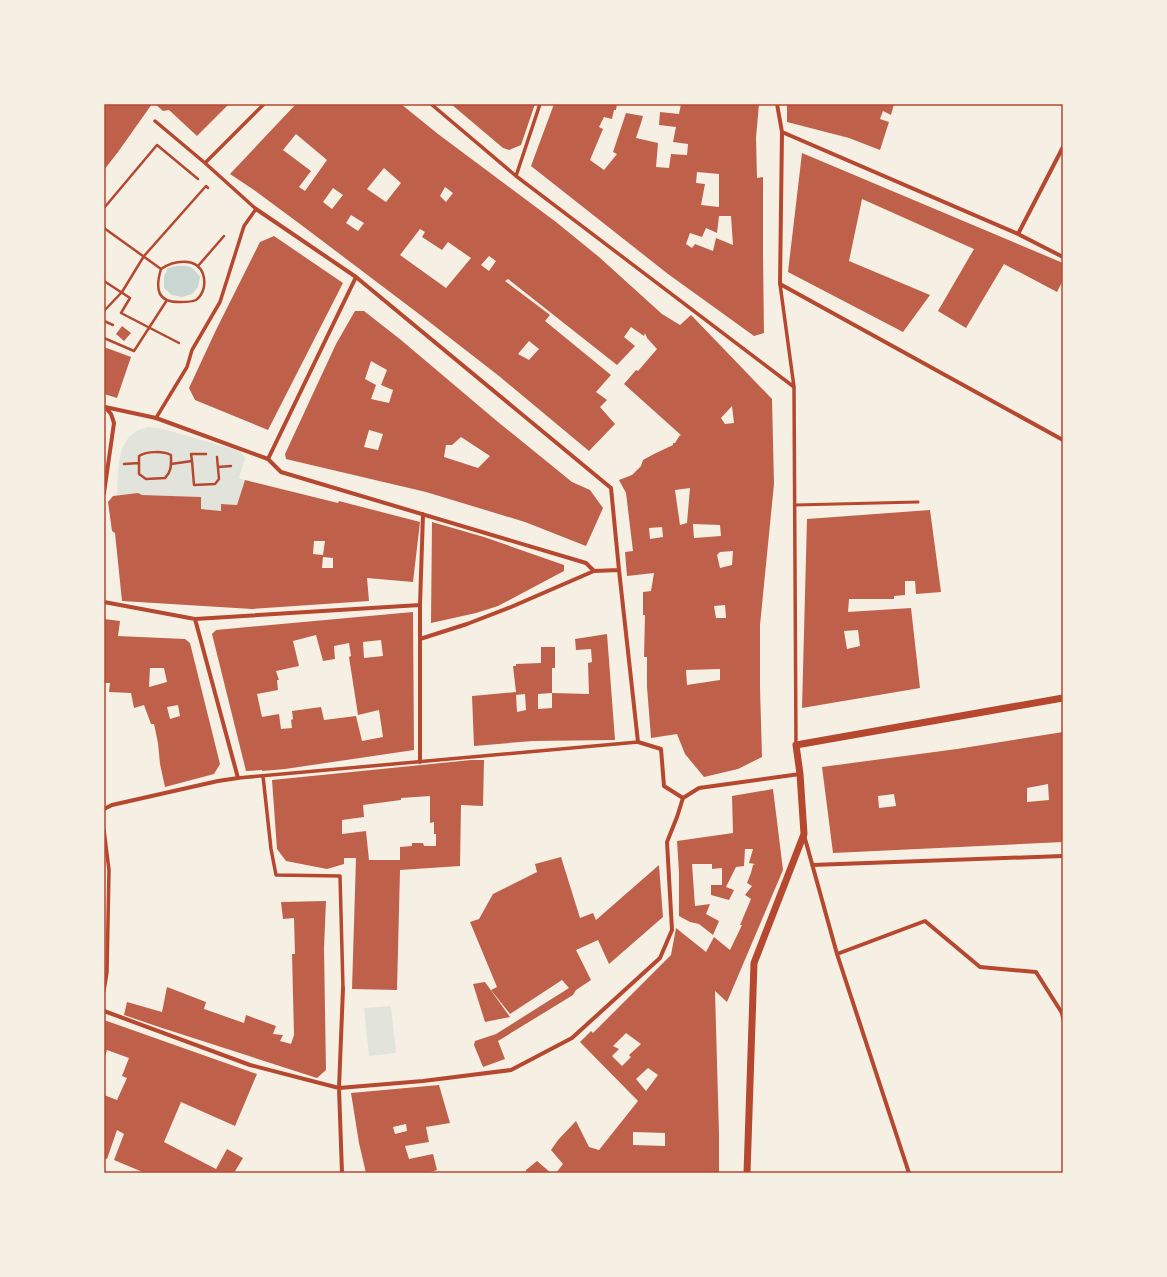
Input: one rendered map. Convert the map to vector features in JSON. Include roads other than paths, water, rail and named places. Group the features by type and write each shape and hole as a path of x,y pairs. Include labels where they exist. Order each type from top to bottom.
{"street":[{"path":"205,163 264,104"},
{"path":"431,104 516,176 794,387"},
{"path":"516,176 540,104"},
{"path":"777,104 782,132 780,284 794,387 796,745 800,774 804,834 837,954 909,1173"},
{"path":"155,122 205,163 256,209 356,277 611,488 638,742"},
{"path":"782,132 1018,234 1063,257"},
{"path":"1018,234 1063,147"},
{"path":"156,418 186,367 192,350 220,302 244,226 256,209"},
{"path":"268,459 356,277"},
{"path":"780,284 1063,440"},
{"path":"105,407 156,418 268,459 281,472 586,563 594,571"},
{"path":"104,493 114,423 111,414 105,407"},
{"path":"420,762 420,605 423,514"},
{"path":"420,639 467,624 511,607 594,571 619,570"},
{"path":"104,602 195,620 420,605"},
{"path":"195,620 238,778"},
{"path":"796,745 1063,698"},
{"path":"104,809 119,803 238,778 638,742 661,749 664,786 683,798"},
{"path":"104,1011 250,1066 339,1088 422,1081 511,1070 572,1038 660,958 672,930 667,842 683,798 699,788 800,774"},
{"path":"263,776 271,849 276,875 340,876 343,988 339,1088 342,1173"},
{"path":"104,830 108,870 107,972 104,991"},
{"path":"747,1173 754,963 804,834"},
{"path":"812,865 1063,856"},
{"path":"837,954 925,921 980,967 1036,972 1062,1013 1063,1018"}],"lane":[{"path":"795,505 918,502"}]}
